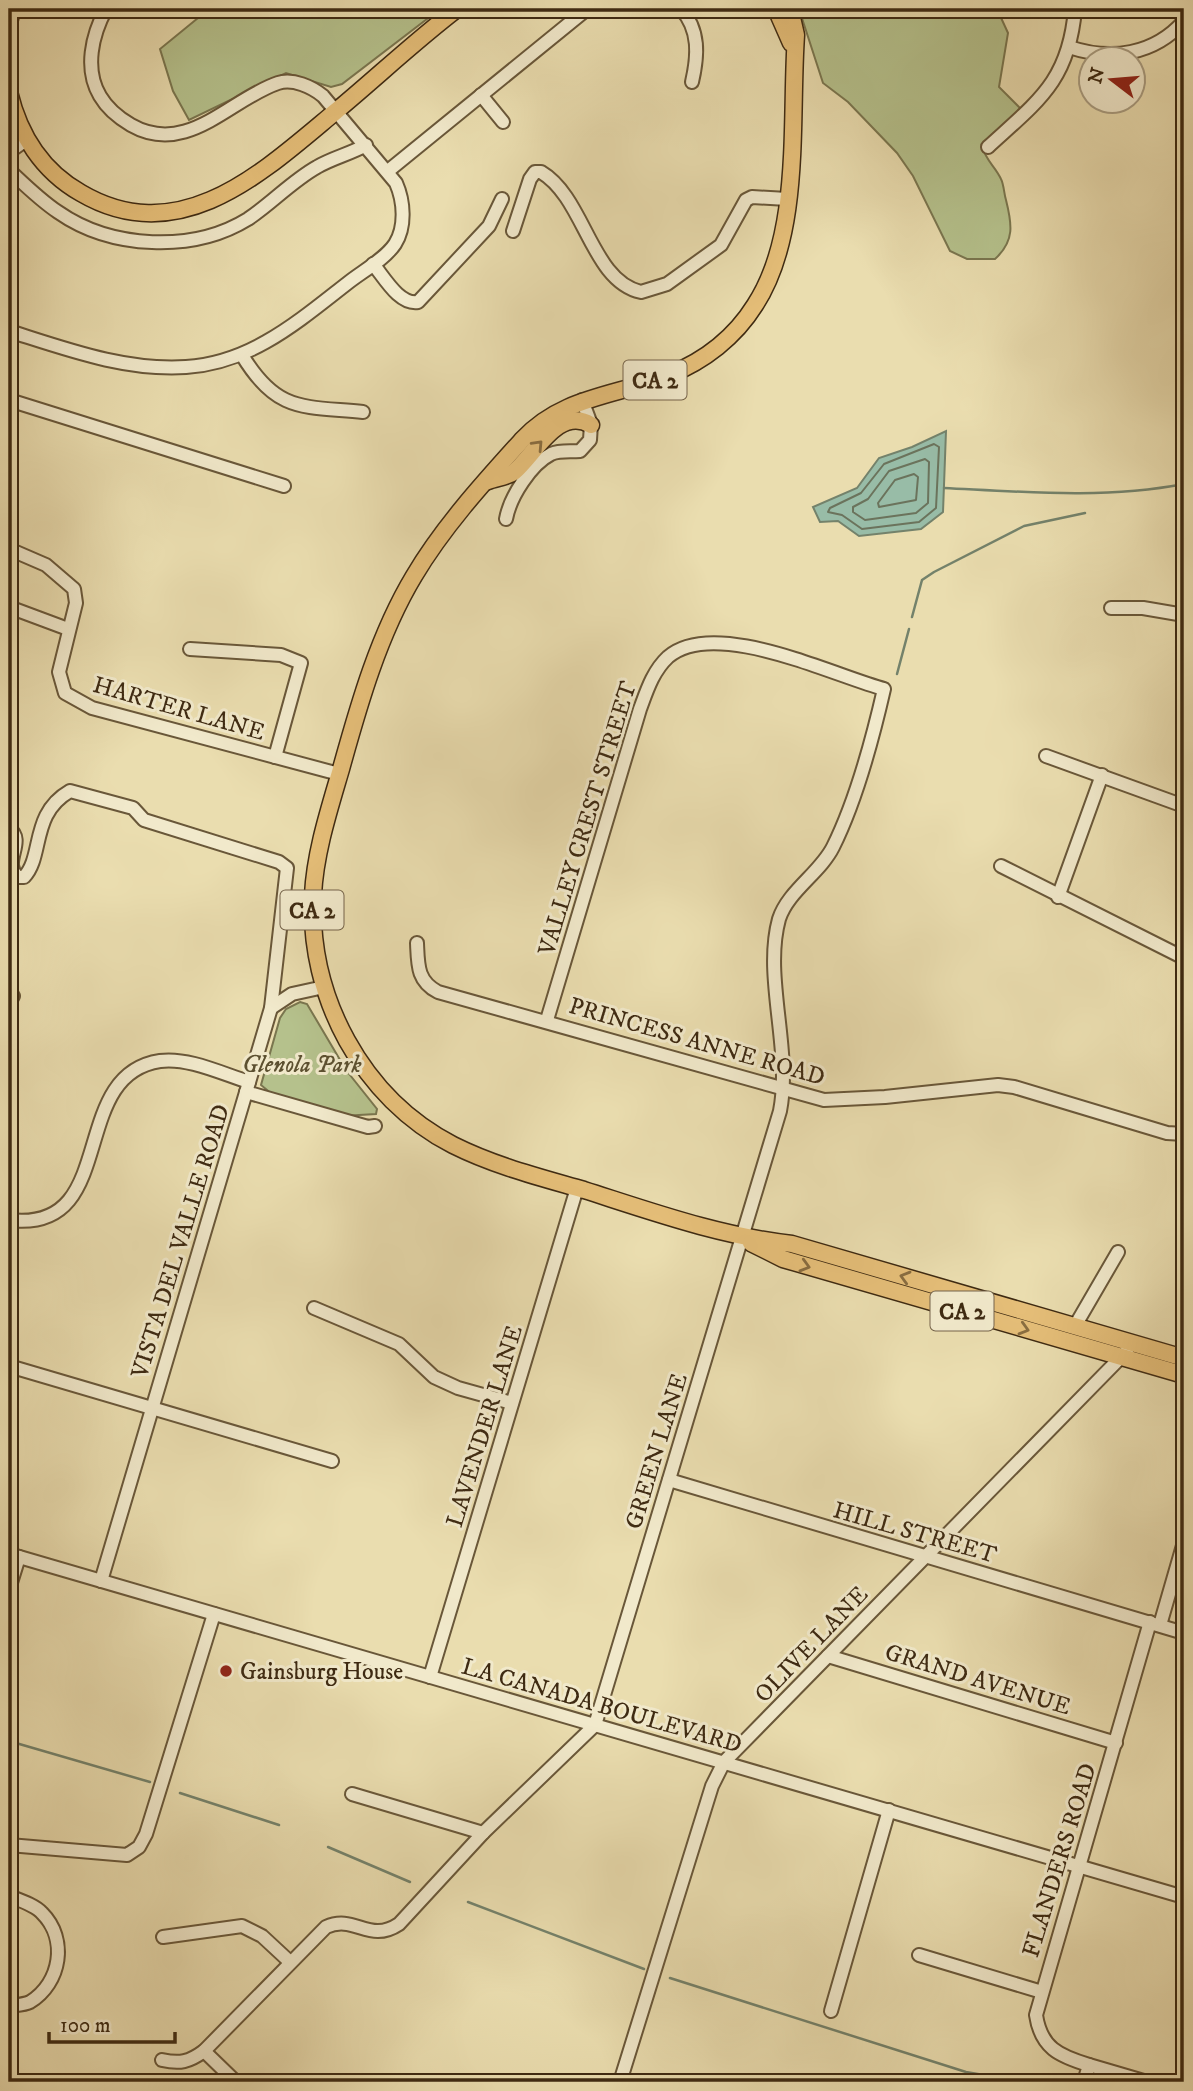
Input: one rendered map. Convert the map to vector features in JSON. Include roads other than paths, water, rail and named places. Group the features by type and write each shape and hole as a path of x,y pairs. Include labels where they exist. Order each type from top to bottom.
{"main road":[{"path":"9,23 12,9"},
{"path":"9,92 26,140 50,170 84,195 128,210 168,212 204,204 244,185 415,47 457,9"},
{"path":"415,47 469,9"},
{"name":"CA 2","path":"776,9 795,52"},
{"path":"784,9 795,52"},
{"name":"CA 2","path":"790,9 796,35 787,199 784,238 772,276 748,316 727,339 706,356 671,374 582,400 542,421 488,481 408,585 384,639 339,774 319,853 313,890 314,936 324,987 336,1022 353,1054 400,1109 448,1142 489,1162 743,1238 792,1244 1184,1358"},
{"path":"488,481 511,474 545,437 569,420 581,419 591,425"},
{"name":"CA 2","path":"743,1238 783,1259 1184,1376"}],"street":[{"path":"9,331 121,363 157,368 188,367 242,355 276,338 373,264 394,245 400,229 402,197 388,171 317,91 300,83 285,82 195,128 177,134 157,134 135,128 123,120 100,97 91,71 92,45 106,9"},
{"path":"388,171 587,9"},
{"path":"681,9 691,20 695,34 697,49 692,82"},
{"path":"988,147 1047,91 1069,47 1074,9"},
{"path":"1069,47 1101,55 1133,52 1167,38 1184,21"},
{"path":"481,95 503,122"},
{"path":"9,152 26,140"},
{"path":"9,170 59,214 81,224 128,239 174,243 197,239 246,220 317,167 366,145"},
{"path":"513,231 532,174 541,172 565,194 618,282 641,292 667,284 721,245 746,200 752,197 787,199"},
{"path":"373,264 401,298 411,303 418,302 489,226 502,199"},
{"path":"242,355 261,384 282,400 296,405 363,412"},
{"path":"9,400 284,486"},
{"path":"506,519 512,498 543,460 553,453 580,451 590,440 591,425 582,400"},
{"name":"HARTER LANE","path":"9,549 46,565 74,589 76,603 59,672 60,684 65,693 78,701 339,774"},
{"path":"9,607 68,629"},
{"path":"1111,608 1143,608 1184,615"},
{"name":"GREEN LANE","path":"162,2060 190,2061 204,2051 318,1933 332,1925 345,1923 376,1934 388,1932 399,1924 483,1833 595,1725 743,1238 784,1090 776,960 779,922 783,910 818,870 833,848 853,795 884,688 790,658 720,642 689,645"},
{"name":"VALLEY CREST STREET","path":"547,1020 648,685 669,656 689,645"},
{"path":"190,649 281,655 301,663 275,757"},
{"path":"1046,756 1184,806"},
{"path":"1058,897 1102,775"},
{"name":"VISTA DEL VALLE ROAD","path":"9,828 16,836 16,846 10,863 18,877 24,877 29,871 38,831 60,797 70,791 133,808 144,820 279,862 287,868 271,1008 101,1581"},
{"path":"1001,866 1184,958"},
{"name":"PRINCESS ANNE ROAD","path":"417,943 418,966 426,986 518,1016 547,1020 784,1090 836,1101 980,1086 1014,1087 1167,1133 1184,1134"},
{"path":"271,1008 292,994 324,987"},
{"path":"9,1220 36,1220 62,1208 81,1182 111,1093 131,1072 143,1066 172,1061 369,1127 375,1126"},
{"name":"LAVENDER LANE","path":"430,1677 577,1188"},
{"path":"1075,1326 1118,1252"},
{"path":"314,1308 399,1344 434,1377 458,1388 512,1403"},
{"name":"OLIVE LANE","path":"620,2082 712,1786 724,1762 1135,1344"},
{"path":"9,1366 332,1461"},
{"name":"HILL STREET","path":"670,1480 1184,1633"},
{"name":"FLANDERS ROAD","path":"1147,2082 1062,2057 1049,2049 1042,2038 1036,2015 1116,1743 1184,1542"},
{"path":"9,1589 14,1555"},
{"name":"LA CANADA BOULEVARD","path":"14,1555 1184,1898"},
{"path":"9,1845 127,1855 139,1847 155,1806 214,1614"},
{"name":"GRAND AVENUE","path":"828,1656 1116,1743"},
{"path":"352,1794 483,1833"},
{"path":"831,2011 889,1810"},
{"path":"9,1895 41,1912 55,1933 59,1961 50,1984 29,2003 9,2006"},
{"path":"163,1937 243,1926 262,1936 290,1962"},
{"path":"919,1955 1042,1992"},
{"path":"204,2051 236,2082"},
{"path":"1084,2082 1089,2065"}],"water":[{"path":"946,431 943,512 921,529 859,536 838,521 820,522 813,507 857,488 879,458 912,447"}],"waterway":[{"path":"944,488 1095,493 1184,484"},
{"path":"912,617 922,580 934,572 1024,526 1085,513"},
{"path":"897,674 909,629"},
{"path":"9,1741 150,1782"},
{"path":"180,1793 279,1825"},
{"path":"328,1847 410,1882"},
{"path":"468,1902 644,1969"},
{"path":"670,1978 966,2072 1023,2082"},
{"path":"9,2081 14,2082"}],"place":[{"name":"Gainsburg House","path":"226,1671"}],"park label":[{"name":"Glenola Park","path":"302,1064"}]}
